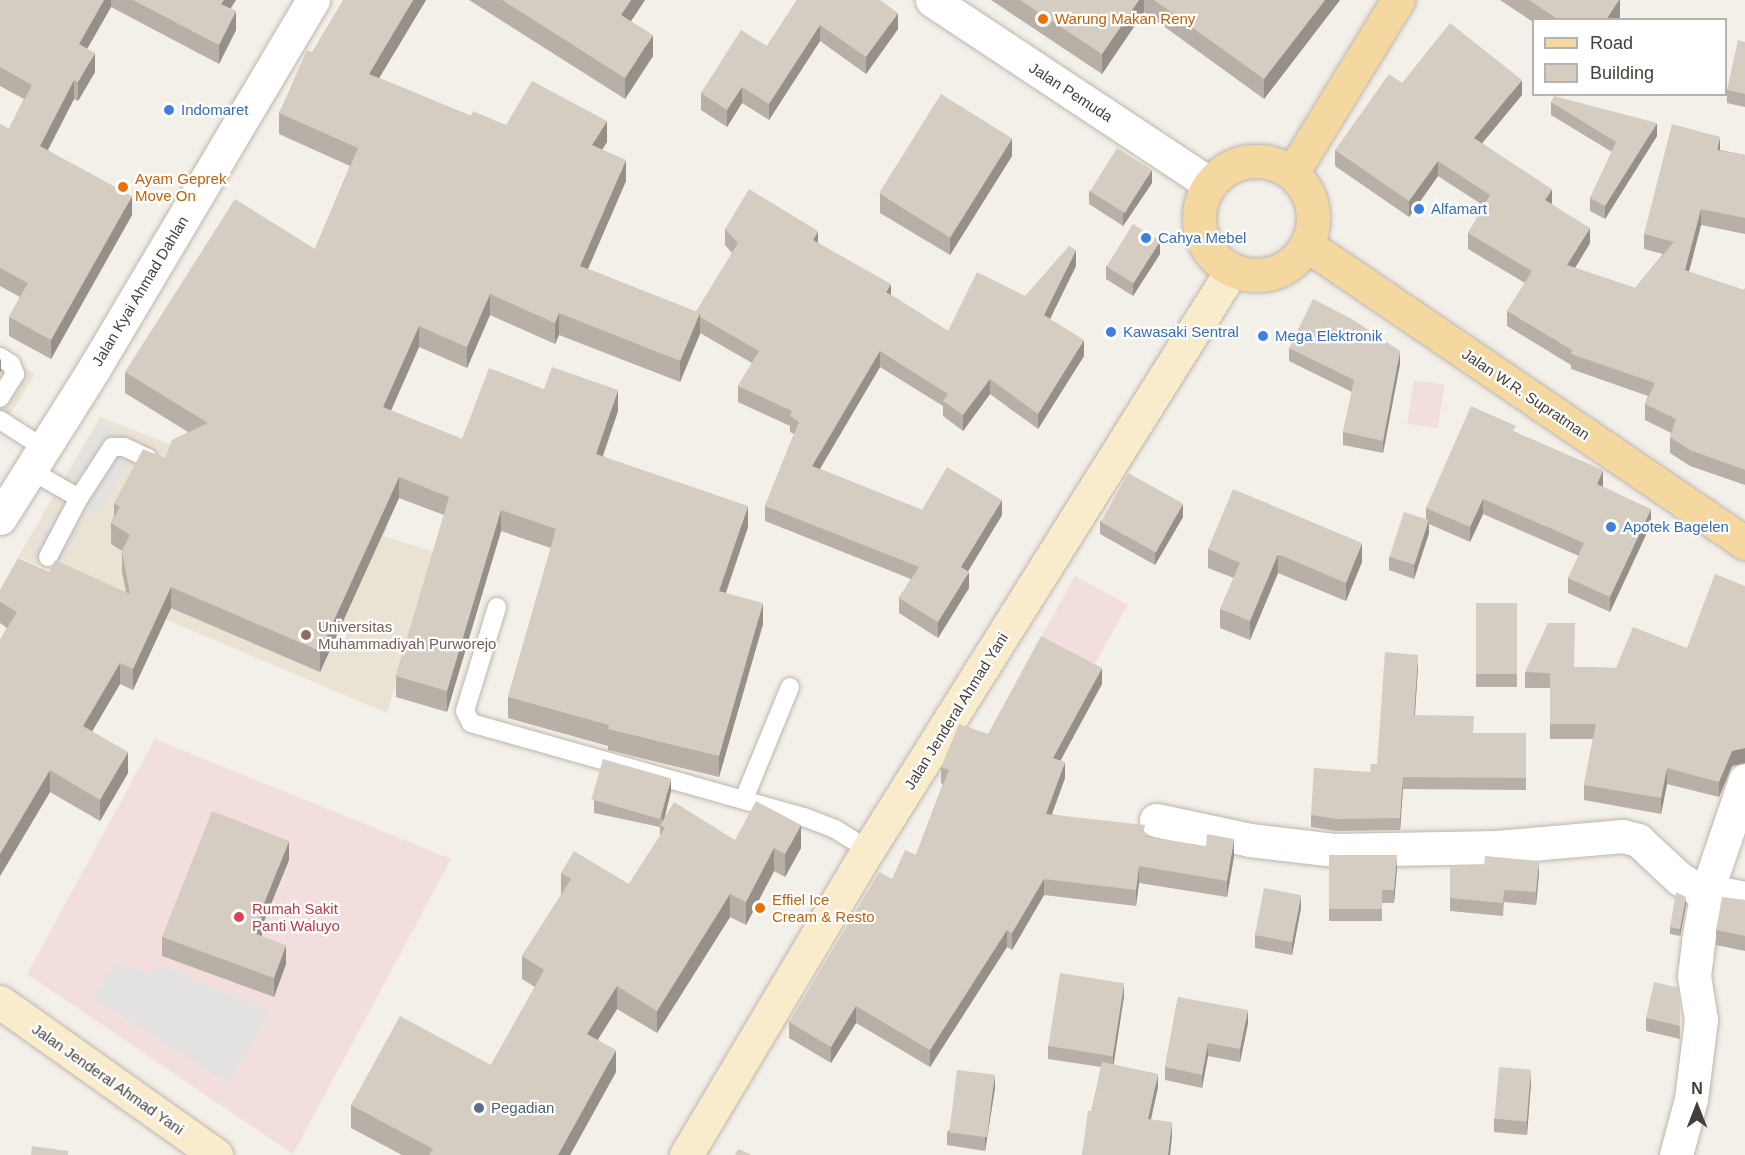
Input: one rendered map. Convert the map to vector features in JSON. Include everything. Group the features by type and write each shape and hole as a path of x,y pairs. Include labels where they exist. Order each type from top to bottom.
{"main road":[{"path":"1292,173 1398,0"},
{"path":"1249,162 1276,165 1292,173 1305,188 1312,206 1313,226 1307,245 1290,264 1267,275 1232,270 1207,248 1200,232 1198,215 1210,184 1224,171 1249,162"},
{"name":"Jalan W.R. Supratman","path":"1307,245 1745,543"},
{"name":"Jalan Jenderal Ahmad Yani","path":"686,1155 868,850 1232,270"},
{"name":"Jalan Jenderal Ahmad Yani","path":"0,1002 216,1155"}],"street":[{"name":"Jalan Kyai Ahmad Dahlan","path":"0,518 95,367 313,0"},
{"name":"Jalan Pemuda","path":"932,0 1210,184"},
{"path":"1676,1155 1691,1099 1701,1020 1694,976 1707,891 1745,780"},
{"path":"1156,820 1250,840 1335,850 1497,847 1623,836 1645,846 1680,879 1707,891 1745,898"}],"lane":[{"path":"0,357 11,364 15,374 0,398"},
{"path":"0,420 36,459 79,498"},
{"path":"48,557 79,498 112,447 124,447 148,458"},
{"path":"497,607 465,711 467,719 744,799 835,829 868,850"},
{"path":"744,799 790,687"}],"shaded area":[{"path":"0,352 35,374 0,431"},
{"path":"1414,380 1445,385 1438,428 1407,423"},
{"name":"Universitas Muhammadiyah Purworejo","path":"100,417 387,528 384,536 434,552 387,713 18,557"},
{"path":"102,422 139,444 97,517 60,496"},
{"path":"53,512 81,528 57,570 29,554"},
{"path":"1075,576 1127,605 1092,669 1040,640"},
{"name":"Rumah Sakit Panti Waluyo","path":"155,739 451,859 293,1154 27,974"},
{"path":"118,960 151,974 159,964 270,1011 229,1084 92,997"}],"building":[{"path":"0,0 104,0 79,44 95,53 78,82 74,80 40,146 132,196 51,340 9,317 28,283 0,268 0,124 9,129 32,85 0,67"},
{"path":"133,0 224,0 221,4 236,11 219,45"},
{"path":"343,0 413,0 369,74 471,116 473,111 506,125 532,81 607,121 592,145 626,160 580,266 700,313 680,361 559,313 555,323 490,294 467,347 419,326 383,407 462,439 489,368 544,389 552,367 618,390 596,454 748,506 719,591 763,603 719,756 608,729 609,725 508,697 556,529 501,510 447,691 396,676 449,497 399,477 320,651 171,587 133,669 120,663 83,726 128,752 100,800 50,770 0,854 0,640 17,612 0,602 0,590 18,558 49,572 55,560 130,594 122,551 130,535 111,523 120,507 114,503 143,449 165,458 172,440 208,423 125,372 235,199 315,249 358,148 279,113 307,50 312,52"},
{"path":"502,0 631,0 621,15 653,35 625,78"},
{"path":"797,0 880,0 898,13 866,57 820,25 769,104 742,87 727,110 701,93 741,30 767,46"},
{"path":"1020,0 1139,0 1102,54"},
{"path":"1154,0 1325,0 1264,79"},
{"path":"1529,0 1619,0 1607,18 1556,18"},
{"path":"1450,23 1522,80 1474,138 1552,189 1545,200 1590,228 1567,265 1635,288 1674,242 1644,234 1672,124 1720,137 1717,150 1745,155 1745,218 1701,209 1685,270 1744,290 1745,288 1745,470 1690,450 1670,437 1676,419 1645,404 1655,383 1571,354 1572,350 1507,311 1532,271 1468,233 1490,195 1438,161 1409,201 1335,150 1389,74 1402,83"},
{"path":"1738,40 1745,42 1745,94 1727,90"},
{"path":"941,94 1012,139 950,238 879,193"},
{"path":"1554,96 1657,123 1605,206 1590,198 1616,142 1551,102"},
{"path":"1117,148 1152,170 1125,213 1090,191"},
{"path":"749,189 818,231 813,240 891,284 886,292 948,331 977,272 1025,296 1069,246 1076,250 1044,315 1084,340 1038,414 990,379 963,415 943,401 948,394 880,351 812,466 922,510 947,467 1002,500 961,567 969,572 938,622 899,598 919,567 765,506 799,422 790,416 792,411 738,386 759,351 700,317 700,313 696,312 738,243 725,229"},
{"path":"1133,224 1160,241 1134,283 1107,266"},
{"path":"1313,299 1352,319 1400,351 1383,441 1343,432 1354,380 1289,348"},
{"path":"1471,406 1516,426 1513,431 1603,470 1597,484 1651,509 1610,597 1568,578 1584,543 1483,499 1470,527 1426,508"},
{"path":"1128,473 1183,504 1156,553 1101,522"},
{"path":"1233,489 1362,543 1346,583 1278,554 1250,621 1220,609 1240,563 1208,549"},
{"path":"1404,512 1429,520 1414,565 1389,557"},
{"path":"1715,574 1745,586 1745,748 1732,751 1719,782 1667,768 1661,798 1584,785 1596,724 1550,724 1550,673 1525,672 1548,623 1575,623 1574,667 1616,668 1633,627 1687,648"},
{"path":"1476,603 1517,603 1517,674 1476,674"},
{"path":"1041,636 1102,668 1053,758 1065,762 1046,814 1145,825 1143,836 1206,846 1207,834 1234,839 1227,881 1139,866 1136,890 1044,879 1012,933 1007,930 930,1050 856,1006 831,1047 789,1022 879,872 892,879 905,850 916,855 949,770 941,767 959,724 988,734"},
{"path":"1385,652 1418,655 1414,715 1474,716 1473,733 1526,733 1526,778 1403,777 1400,818 1336,819 1311,815 1314,768 1370,772 1371,764 1377,764"},
{"path":"603,759 671,779 660,819 591,799"},
{"path":"756,801 801,825 785,854 774,848 746,902 730,894 657,1011 617,986 587,1034 616,1050 558,1155 429,1155 433,1149 351,1105 400,1016 491,1065 544,970 522,956 571,879 561,873 574,851 629,884 665,828 660,825 674,802 735,840"},
{"path":"212,811 289,841 259,916 262,918 256,934 286,945 274,978 162,937"},
{"path":"1329,855 1397,855 1394,890 1382,890 1382,909 1329,909"},
{"path":"1485,856 1539,861 1536,892 1504,890 1503,903 1450,898 1450,866 1484,866"},
{"path":"1264,888 1301,895 1292,942 1255,935"},
{"path":"1676,892 1686,897 1680,929 1670,927"},
{"path":"1722,897 1745,900 1745,936 1716,930"},
{"path":"1060,973 1124,983 1113,1056 1048,1046"},
{"path":"1654,982 1679,988 1680,1026 1646,1018"},
{"path":"1178,997 1248,1010 1240,1049 1208,1043 1202,1075 1165,1067"},
{"path":"1102,1062 1158,1074 1148,1119 1172,1122 1168,1155 1082,1155 1088,1111 1092,1111"},
{"path":"1499,1067 1531,1070 1526,1122 1494,1119"},
{"path":"957,1070 995,1075 987,1137 949,1133"},
{"path":"32,1146 68,1151 68,1155 31,1155"},
{"path":"738,1149 752,1155 735,1155"}],"place":[{"name":"Warung Makan Reny","path":"1043,19"},
{"name":"Indomaret","path":"169,110"},
{"name":"Ayam Geprek Move On","path":"123,187"},
{"name":"Alfamart","path":"1419,209"},
{"name":"Cahya Mebel","path":"1146,238"},
{"name":"Kawasaki Sentral","path":"1111,332"},
{"name":"Mega Elektronik","path":"1263,336"},
{"name":"Apotek Bagelen","path":"1611,527"},
{"name":"Universitas Muhammadiyah Purworejo","path":"306,635"},
{"name":"Effiel Ice Cream & Resto","path":"760,908"},
{"name":"Rumah Sakit Panti Waluyo","path":"239,917"},
{"name":"Pegadian","path":"479,1108"}]}
